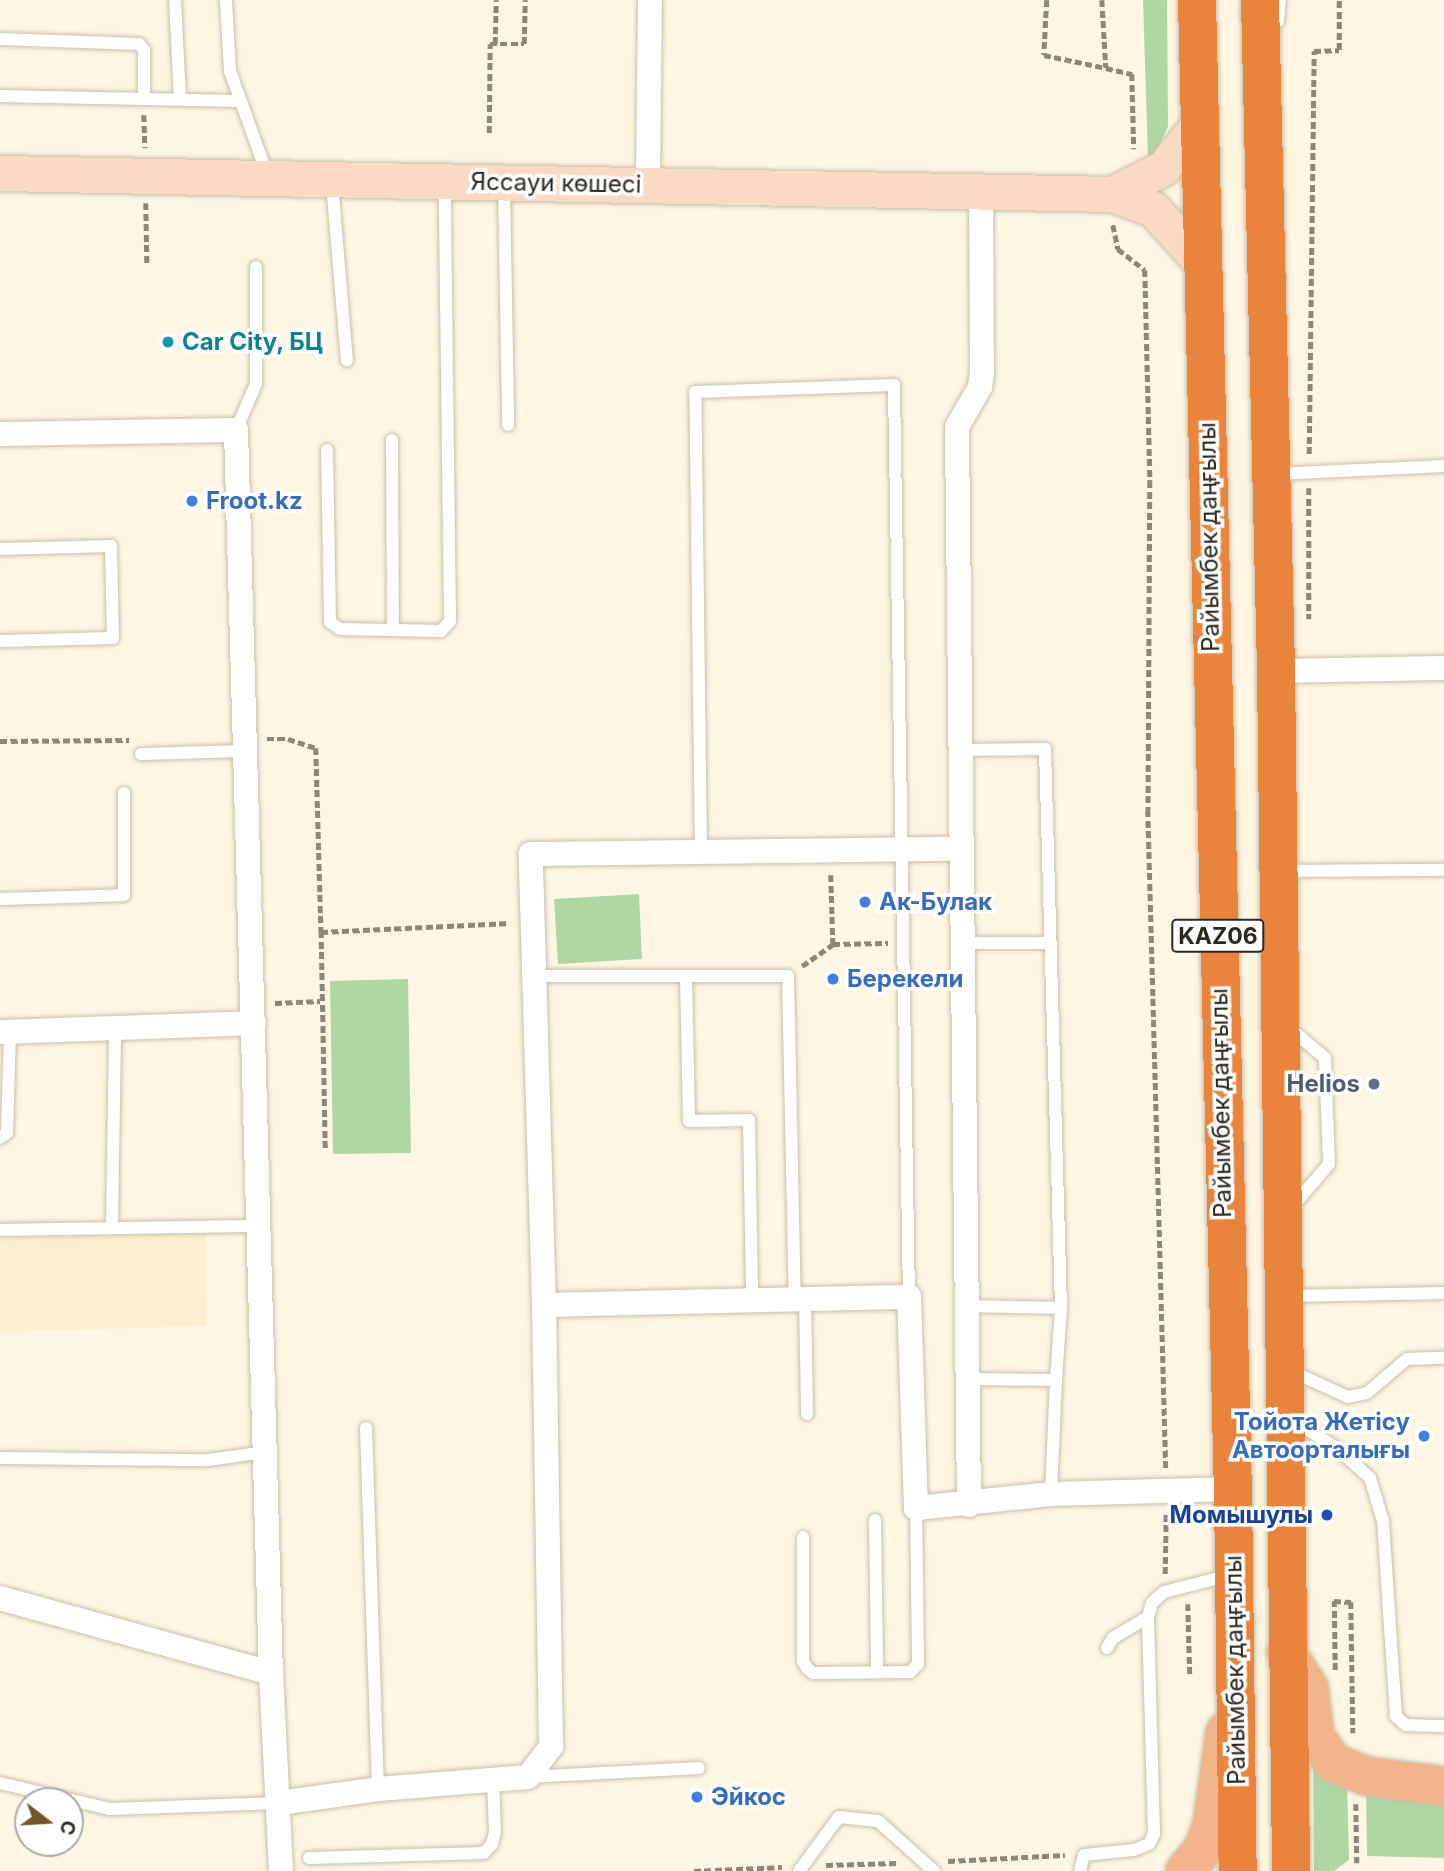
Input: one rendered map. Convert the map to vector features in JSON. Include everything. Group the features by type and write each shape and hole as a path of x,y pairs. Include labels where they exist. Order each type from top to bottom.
{"highway":[{"name":"Райымбек даңғылы","path":"1198,0 1233,1489 1238,1871"},
{"name":"KАZ06","path":"1260,0 1264,192 1290,474 1293,670 1279,871 1285,1296 1286,1652 1291,1871"}],"main road":[{"path":"1112,207 1163,168 1200,123"},
{"name":"Яссауи көшесі","path":"0,173 648,184 981,193 1112,207"},
{"path":"1112,207 1153,209 1203,265"},
{"path":"1286,1652 1309,1688 1315,1737 1334,1763 1366,1776 1444,1786"},
{"path":"1185,1871 1202,1852 1212,1826 1235,1654"}],"street":[{"path":"648,184 650,0"},
{"path":"969,1505 957,427 980,387 982,373 981,193"},
{"path":"0,434 236,430 267,1452 271,1673 281,1871"},
{"path":"1293,670 1444,668"},
{"path":"279,1803 377,1789 528,1777 551,1746 544,1305 531,854 901,853 960,849"},
{"path":"5,1032 115,1031 253,1013"},
{"path":"544,1305 752,1298 909,1297 916,1507 969,1505 1051,1494 1233,1489"},
{"path":"0,1598 271,1673"}],"lane":[{"path":"175,0 180,99"},
{"path":"226,0 230,71 269,178"},
{"path":"1264,192 1280,0"},
{"path":"0,38 139,44 144,50 144,97"},
{"path":"0,96 144,97 240,102"},
{"path":"332,179 347,360"},
{"path":"327,450 330,622 340,629 441,631 450,621 445,181"},
{"path":"504,182 509,425"},
{"path":"236,430 256,384 256,267"},
{"path":"701,853 695,392 894,385 909,1297"},
{"path":"392,440 393,631"},
{"path":"1290,474 1444,466"},
{"path":"0,549 111,546 113,638 0,641"},
{"path":"141,754 244,745"},
{"path":"959,750 1045,749 1061,1308 1051,1494"},
{"path":"0,899 124,895 124,793"},
{"path":"1279,871 1444,870"},
{"path":"961,943 1051,943"},
{"path":"535,976 788,976 807,1414"},
{"path":"686,976 689,1121 749,1120 752,1298"},
{"path":"112,1227 115,1031"},
{"path":"0,1138 7,1133 5,1032"},
{"path":"0,1230 260,1226"},
{"path":"1285,1296 1444,1293"},
{"path":"966,1306 1061,1308"},
{"path":"1285,1369 1348,1396 1367,1393 1407,1359 1444,1358"},
{"path":"967,1379 1056,1380"},
{"path":"1285,1415 1338,1449 1370,1478 1383,1521 1396,1716 1406,1725 1444,1726"},
{"path":"366,1428 377,1789"},
{"path":"0,1458 208,1460 267,1452"},
{"path":"803,1537 803,1661 813,1673 910,1672 918,1664 916,1507"},
{"path":"875,1520 877,1672"},
{"path":"1080,1871 1084,1855 1134,1850 1149,1844 1154,1834 1148,1617 1152,1603 1164,1592 1234,1574"},
{"path":"1107,1648 1113,1638 1148,1617"},
{"path":"528,1777 699,1768"},
{"path":"309,1858 484,1853 492,1844 495,1832 493,1780"},
{"path":"0,1783 109,1809 279,1803"},
{"path":"801,1869 839,1818 878,1821 929,1866"}],"path":[{"path":"495,44 496,0"},
{"path":"489,133 490,44 524,44 525,0"},
{"path":"1047,0 1044,55 1132,74 1136,148 1128,152"},
{"path":"1102,0 1106,68"},
{"path":"1293,670 1290,474 1314,51 1339,50 1339,0"},
{"path":"1112,207 1118,249 1145,270 1150,481 1148,810 1166,1491 1164,1592"},
{"path":"244,745 288,739 316,748 325,1148"},
{"path":"0,741 135,740"},
{"path":"831,853 833,944"},
{"path":"321,932 532,922"},
{"path":"788,976 833,944 903,942"},
{"path":"253,1013 320,1001"},
{"path":"1335,1674 1334,1601 1351,1602 1353,1740"},
{"path":"1188,1617 1190,1677"},
{"path":"1356,1799 1357,1863"},
{"path":"694,1871 929,1866 1084,1855"}],"shaded area":[{"path":"205,1233 207,1326 0,1332 0,1239"}],"green space":[{"path":"1143,0 1167,0 1168,126 1155,156 1148,157"},
{"path":"639,894 642,959 558,964 554,899"},
{"path":"408,979 411,1153 333,1154 330,981"},
{"path":"1313,1753 1347,1781 1349,1860 1334,1871 1314,1871"},
{"path":"1366,1789 1444,1799 1444,1858 1367,1856"}],"place":[{"name":"Car City, БЦ","path":"168,342"},
{"name":"Froot.kz","path":"192,501"},
{"name":"Ак-Булак","path":"865,902"},
{"name":"Берекели","path":"833,979"},
{"name":"Helios","path":"1374,1084"},
{"name":"Тойота Жетiсу Автоорталығы","path":"1424,1436"},
{"name":"Момышулы","path":"1327,1515"},
{"name":"Эйкос","path":"697,1797"}]}
